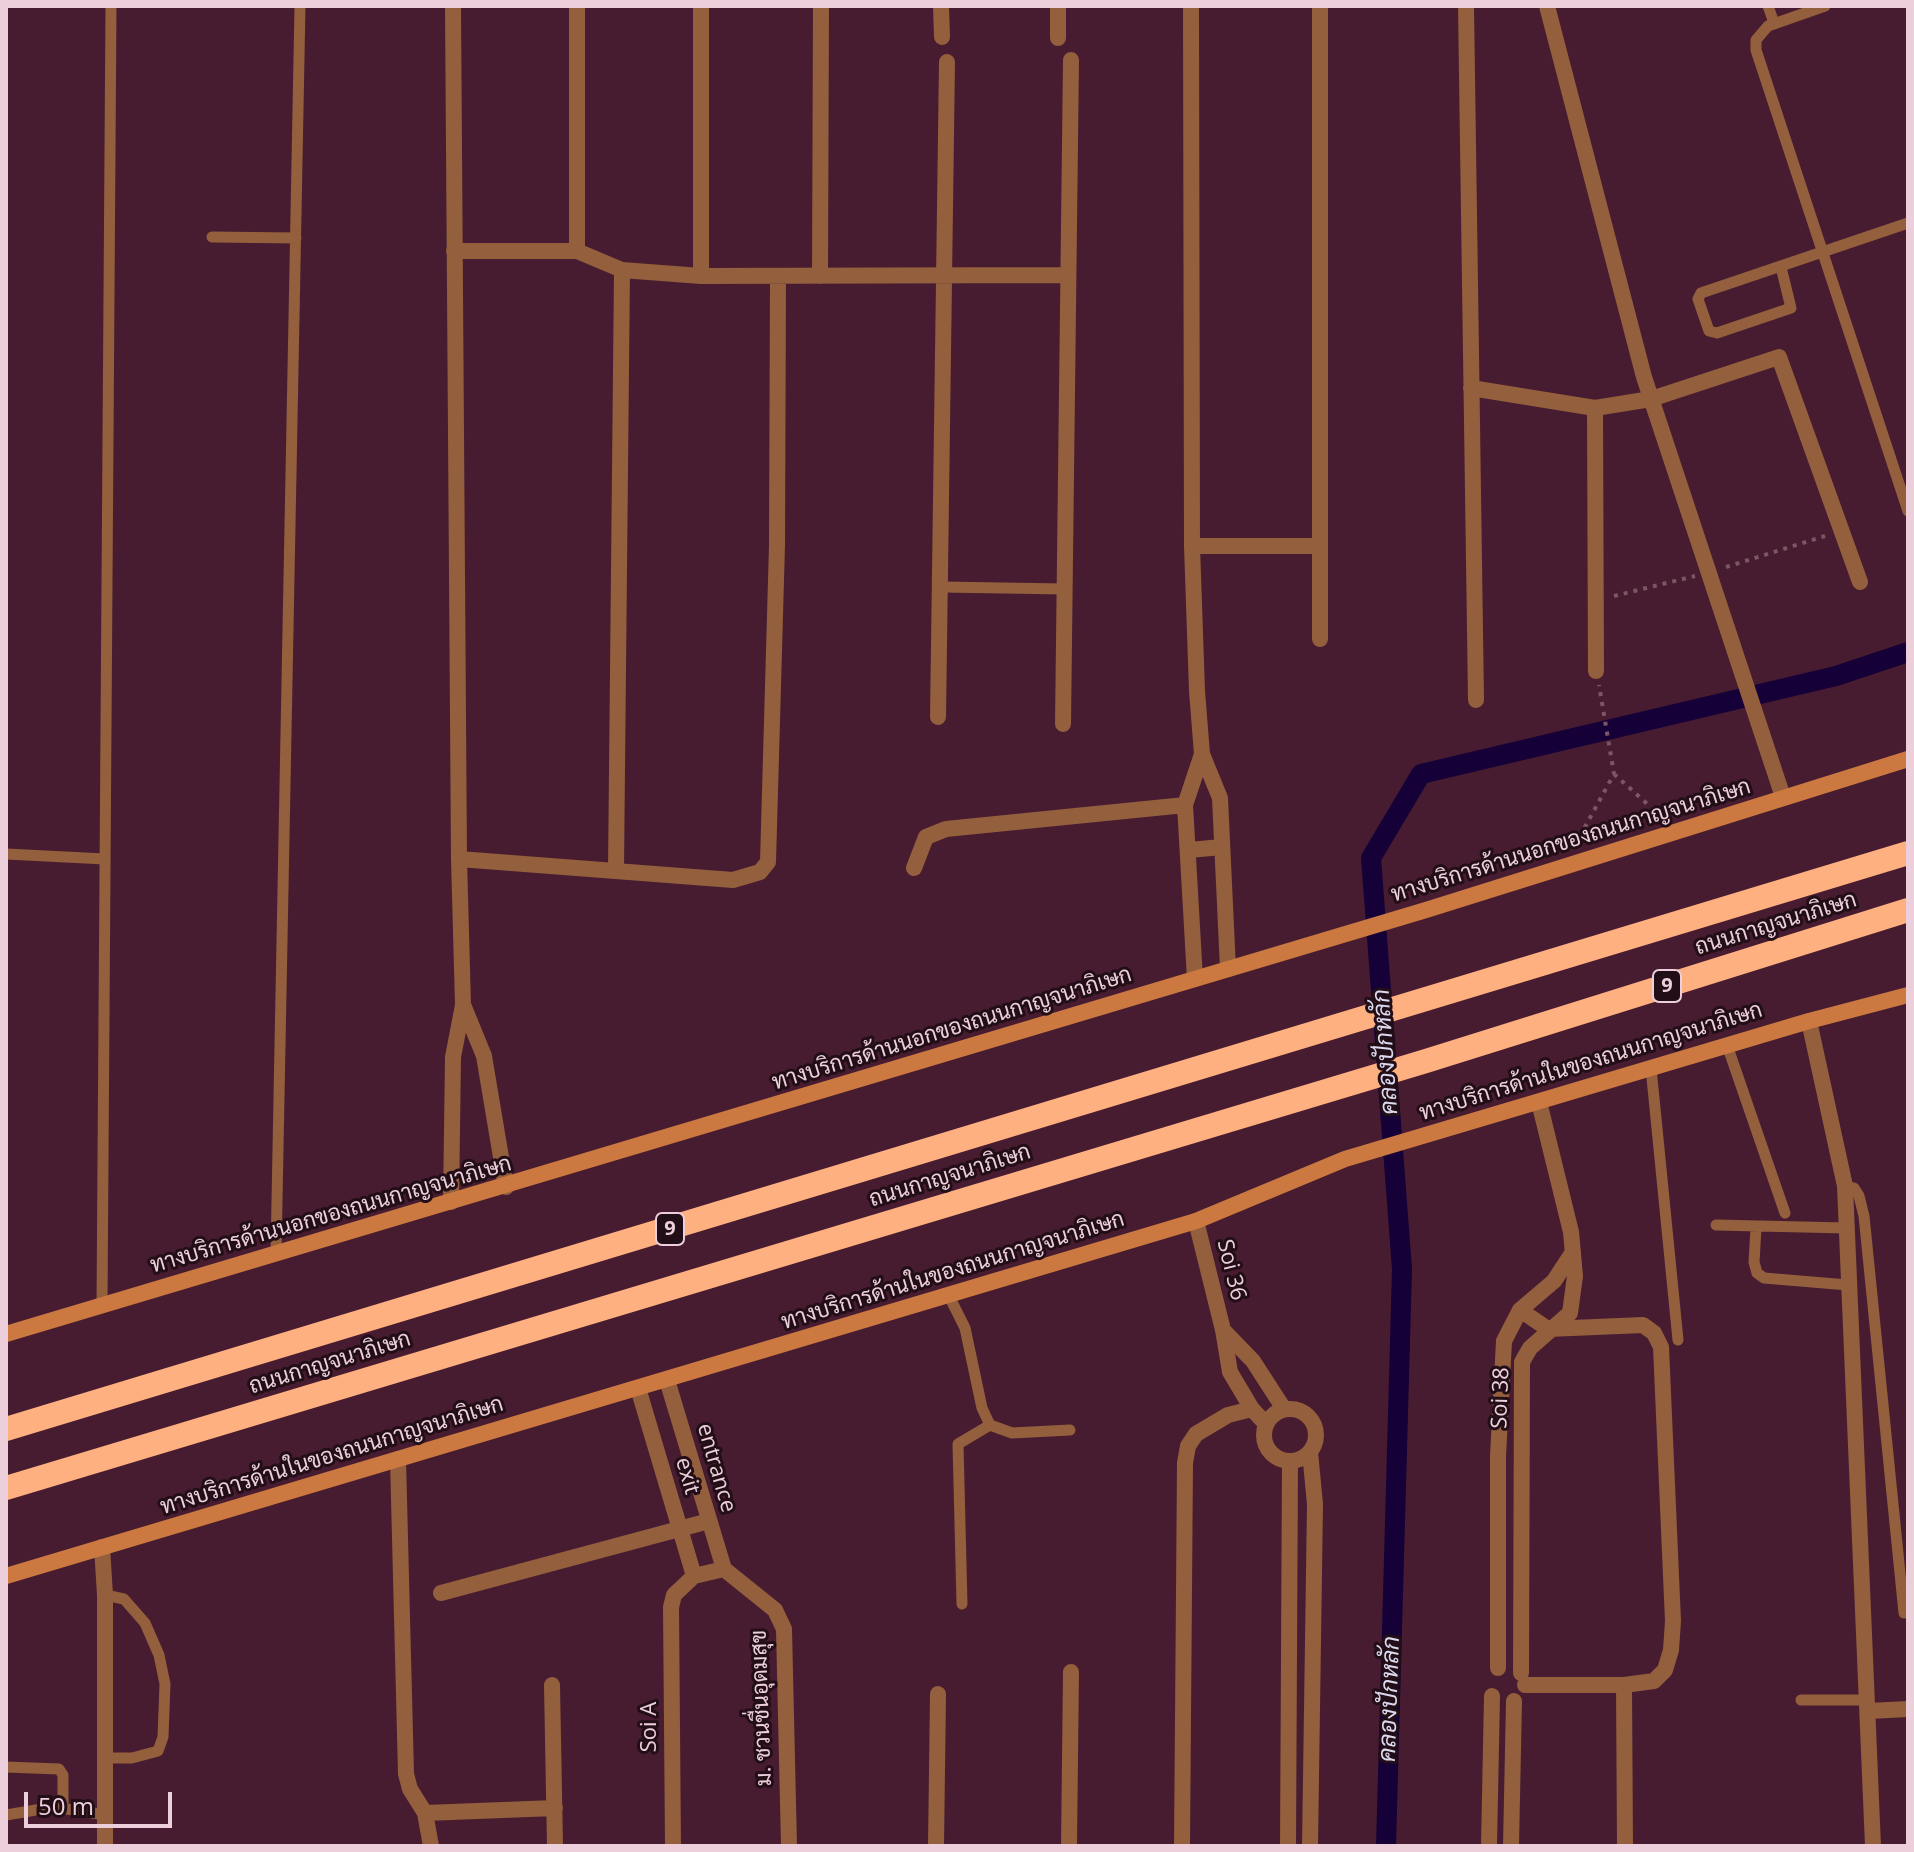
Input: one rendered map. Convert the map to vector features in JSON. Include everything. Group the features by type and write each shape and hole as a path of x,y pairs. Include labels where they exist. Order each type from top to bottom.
{"highway":[{"name":"ถนนกาญจนาภิเษก","path":"6,1429 1908,853"},
{"name":"ถนนกาญจนาภิเษก","path":"6,1488 1426,1061 1908,910"}],"main road":[{"name":"ทางบริการด้านนอกของถนนกาญจนาภิเษก","path":"6,1334 1426,910 1908,759"},
{"name":"ทางบริการด้านในของถนนกาญจนาภิเษก","path":"6,1576 1196,1221 1345,1159 1809,1021 1908,995"}],"street":[{"path":"451,1202 453,1057 463,1005 459,859 453,6"},
{"path":"577,6 577,251"},
{"path":"701,6 701,276"},
{"path":"820,276 821,6"},
{"path":"941,6 942,37"},
{"path":"1058,6 1058,38"},
{"path":"1191,6 1192,546 1202,754 1220,798 1228,969"},
{"path":"1320,6 1320,639"},
{"path":"1466,6 1476,700"},
{"path":"1547,6 1651,399 1783,797"},
{"path":"1063,724 1071,60"},
{"path":"938,717 947,62"},
{"path":"454,251 577,251 622,270 701,276 1068,275"},
{"path":"616,870 622,270"},
{"path":"459,859 733,880 760,872 770,854 778,278"},
{"path":"1471,388 1595,408 1651,399 1779,357 1860,582"},
{"path":"1595,408 1596,671"},
{"path":"1192,546 1320,546"},
{"path":"1195,979 1185,805 1202,754"},
{"path":"914,868 926,837 946,829 1185,805"},
{"path":"1189,850 1222,847"},
{"path":"463,1005 484,1056 506,1187"},
{"path":"1809,1021 1845,1186 1873,1846"},
{"name":"Soi 38","path":"1523,1679 1522,1362 1548,1329 1570,1313 1573,1252 1539,1102"},
{"name":"Soi 36","path":"1196,1221 1230,1372 1252,1409 1266,1424"},
{"path":"1489,1846 1490,1677 1498,1668 1498,1456 1504,1341 1520,1310 1554,1281 1573,1252"},
{"path":"1520,1310 1548,1329 1643,1325 1654,1333 1661,1347 1671,1650 1665,1670 1654,1681 1624,1685 1523,1679"},
{"path":"1223,1330 1269,1382 1284,1409"},
{"path":"1504,1358 1522,1362"},
{"name":"entrance","path":"667,1380 724,1569"},
{"name":"exit","path":"638,1388 694,1576"},
{"path":"1182,1846 1185,1463 1188,1446 1196,1434 1228,1415 1252,1409"},
{"path":"1290,1462 1271,1453 1266,1444 1266,1424 1284,1409 1293,1409 1310,1417 1316,1435 1310,1452 1315,1504 1310,1846"},
{"path":"1290,1462 1310,1452"},
{"path":"398,1459 406,1774 410,1789 425,1813 431,1846"},
{"path":"1288,1846 1292,1639 1290,1462"},
{"path":"441,1593 709,1521"},
{"path":"102,1547 107,1758 105,1846"},
{"path":"694,1576 724,1569"},
{"name":"ม. ชวนชื่นอุดมสุข","path":"724,1569 775,1610 784,1629 789,1846"},
{"name":"Soi A","path":"673,1846 671,1607 674,1595 694,1576"},
{"path":"1292,1639 1314,1639"},
{"path":"1492,1696 1505,1703 1514,1701 1523,1693 1523,1679 1514,1668 1498,1668"},
{"path":"1069,1846 1071,1672"},
{"path":"552,1685 555,1846"},
{"path":"1624,1685 1625,1846"},
{"path":"936,1846 938,1694"},
{"path":"1511,1846 1514,1701"},
{"path":"1868,1706 1908,1709"},
{"path":"425,1813 555,1808"}],"lane":[{"path":"102,1305 111,6"},
{"path":"276,1253 300,6"},
{"path":"1768,6 1774,23"},
{"path":"1825,6 1774,23 1760,32 1756,50 1908,511"},
{"path":"1781,267 1791,308 1717,333 1709,331 1699,295 1908,223"},
{"path":"212,237 296,238"},
{"path":"942,587 1064,589"},
{"path":"6,854 105,859"},
{"path":"1727,1045 1785,1213"},
{"path":"1651,1068 1678,1340"},
{"path":"1845,1186 1854,1188 1864,1216 1904,1613"},
{"path":"1716,1225 1846,1228"},
{"path":"1756,1228 1754,1262 1757,1273 1764,1278 1848,1285"},
{"path":"949,1296 965,1328 982,1408 990,1425 1012,1433 1070,1430"},
{"path":"962,1604 958,1444 990,1425"},
{"path":"105,1595 124,1599 145,1623 159,1655 165,1684 163,1737 158,1751 132,1758 107,1758"},
{"path":"1801,1700 1868,1706"},
{"path":"6,1767 59,1769 63,1775 63,1809"},
{"path":"6,1815 63,1809 106,1815"}],"path":[{"path":"1596,600 1708,573 1842,531"},
{"path":"1596,671 1614,774 1678,831"},
{"path":"1563,866 1614,774"}],"waterway":[{"name":"คลองปักหลัก","path":"1386,1846 1402,1269 1371,858 1421,774 1836,676 1908,652"}]}
